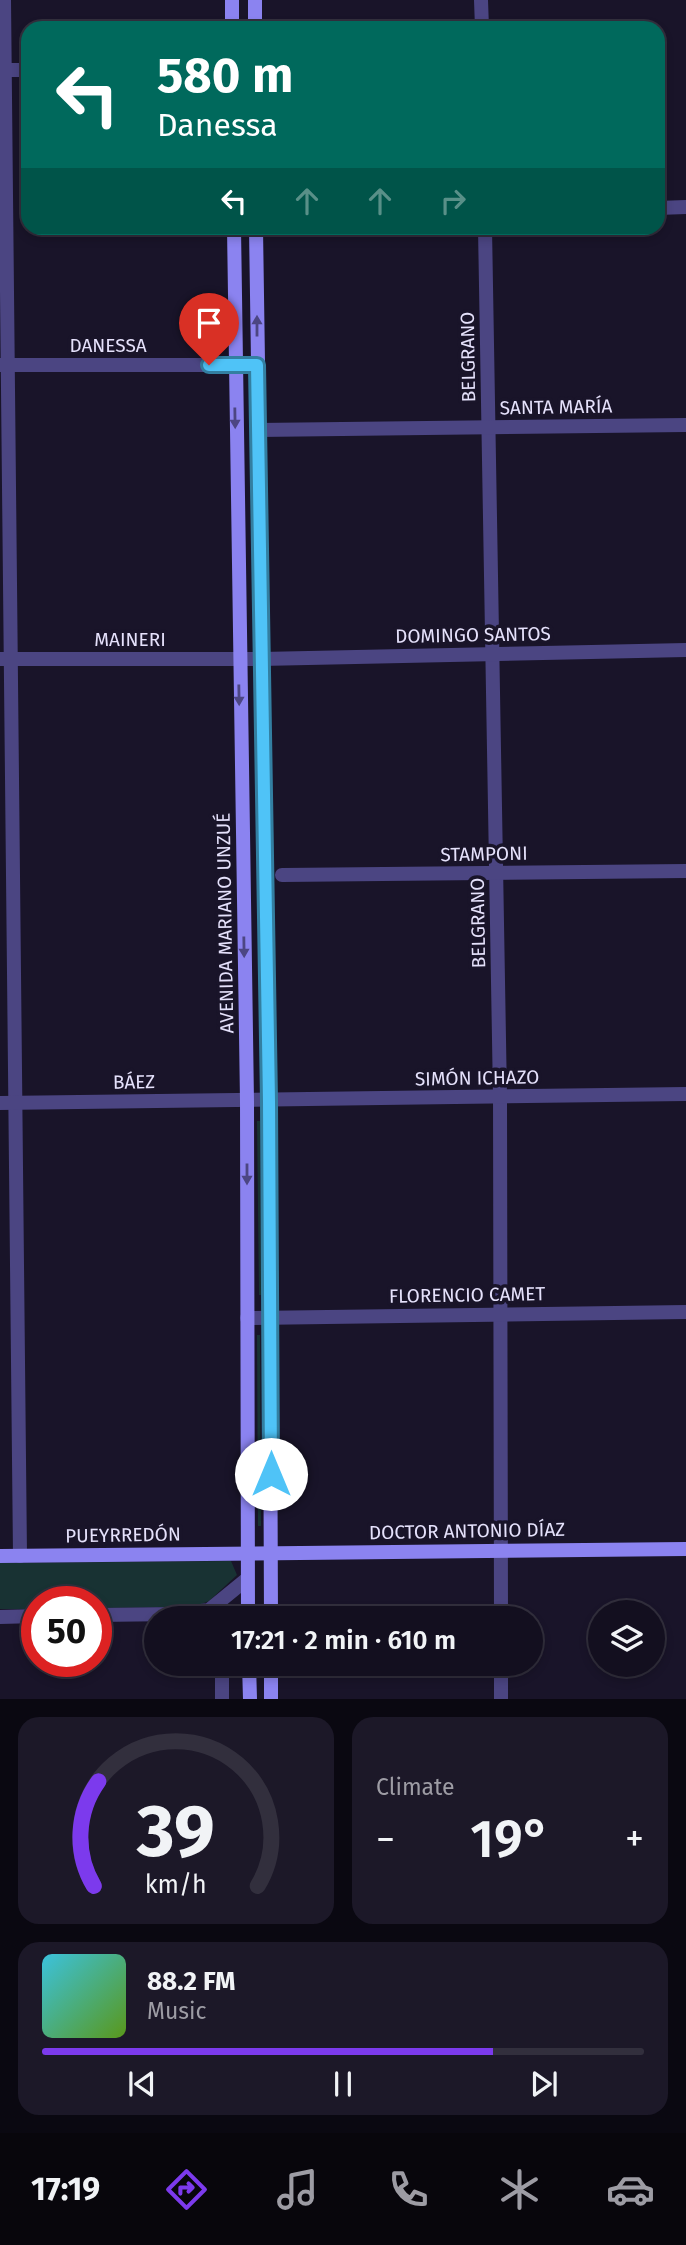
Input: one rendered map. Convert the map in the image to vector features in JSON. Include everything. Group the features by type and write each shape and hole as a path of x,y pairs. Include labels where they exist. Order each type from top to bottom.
{"main road":[{"path":"232,0 232,21"},
{"path":"255,0 255,21"},
{"name":"AVENIDA MARIANO UNZUÉ","path":"234,235 236,510 247,1101 248,1606"},
{"path":"256,235 269,1101 271,1606"},
{"path":"236,510 259,508"},
{"path":"242,832 264,832"},
{"path":"243,913 266,914"},
{"name":"DOCTOR ANTONIO DÍAZ","path":"248,1552 686,1549"},
{"name":"PUEYRREDÓN","path":"0,1556 248,1552"},
{"path":"249,1676 250,1699"},
{"path":"271,1676 271,1699"}],"street":[{"path":"4,0 2,70 5,659 16,1103 20,1556"},
{"path":"481,0 482,21"},
{"path":"2,70 21,70"},
{"path":"665,208 686,207"},
{"name":"BELGRANO","path":"485,235 500,1097 501,1606"},
{"name":"DANESSA","path":"4,365 257,365"},
{"name":"SANTA MARÍA","path":"258,430 686,425"},
{"name":"DOMINGO SANTOS","path":"261,659 686,650"},
{"name":"MAINERI","path":"5,659 261,659"},
{"name":"STAMPONI","path":"282,875 686,871"},
{"name":"SIMÓN ICHAZO","path":"269,1101 686,1094"},
{"name":"BÁEZ","path":"0,1103 269,1101"},
{"name":"FLORENCIO CAMET","path":"247,1318 686,1312"},
{"path":"219,1606 247,1579"},
{"path":"112,1615 144,1614"},
{"path":"0,1617 21,1616"},
{"path":"222,1676 222,1699"},
{"path":"501,1676 501,1699"}],"green space":[{"path":"257,1121 260,1121 261,1295 259,1295"},
{"path":"257,1335 260,1335 261,1526 258,1526"},
{"path":"231,1561 237,1575 209,1601 196,1606 112,1608 112,1586 21,1586 21,1609 0,1609 0,1563"}],"route":[{"path":"209,365 257,365 269,1101 271,1474"}]}
